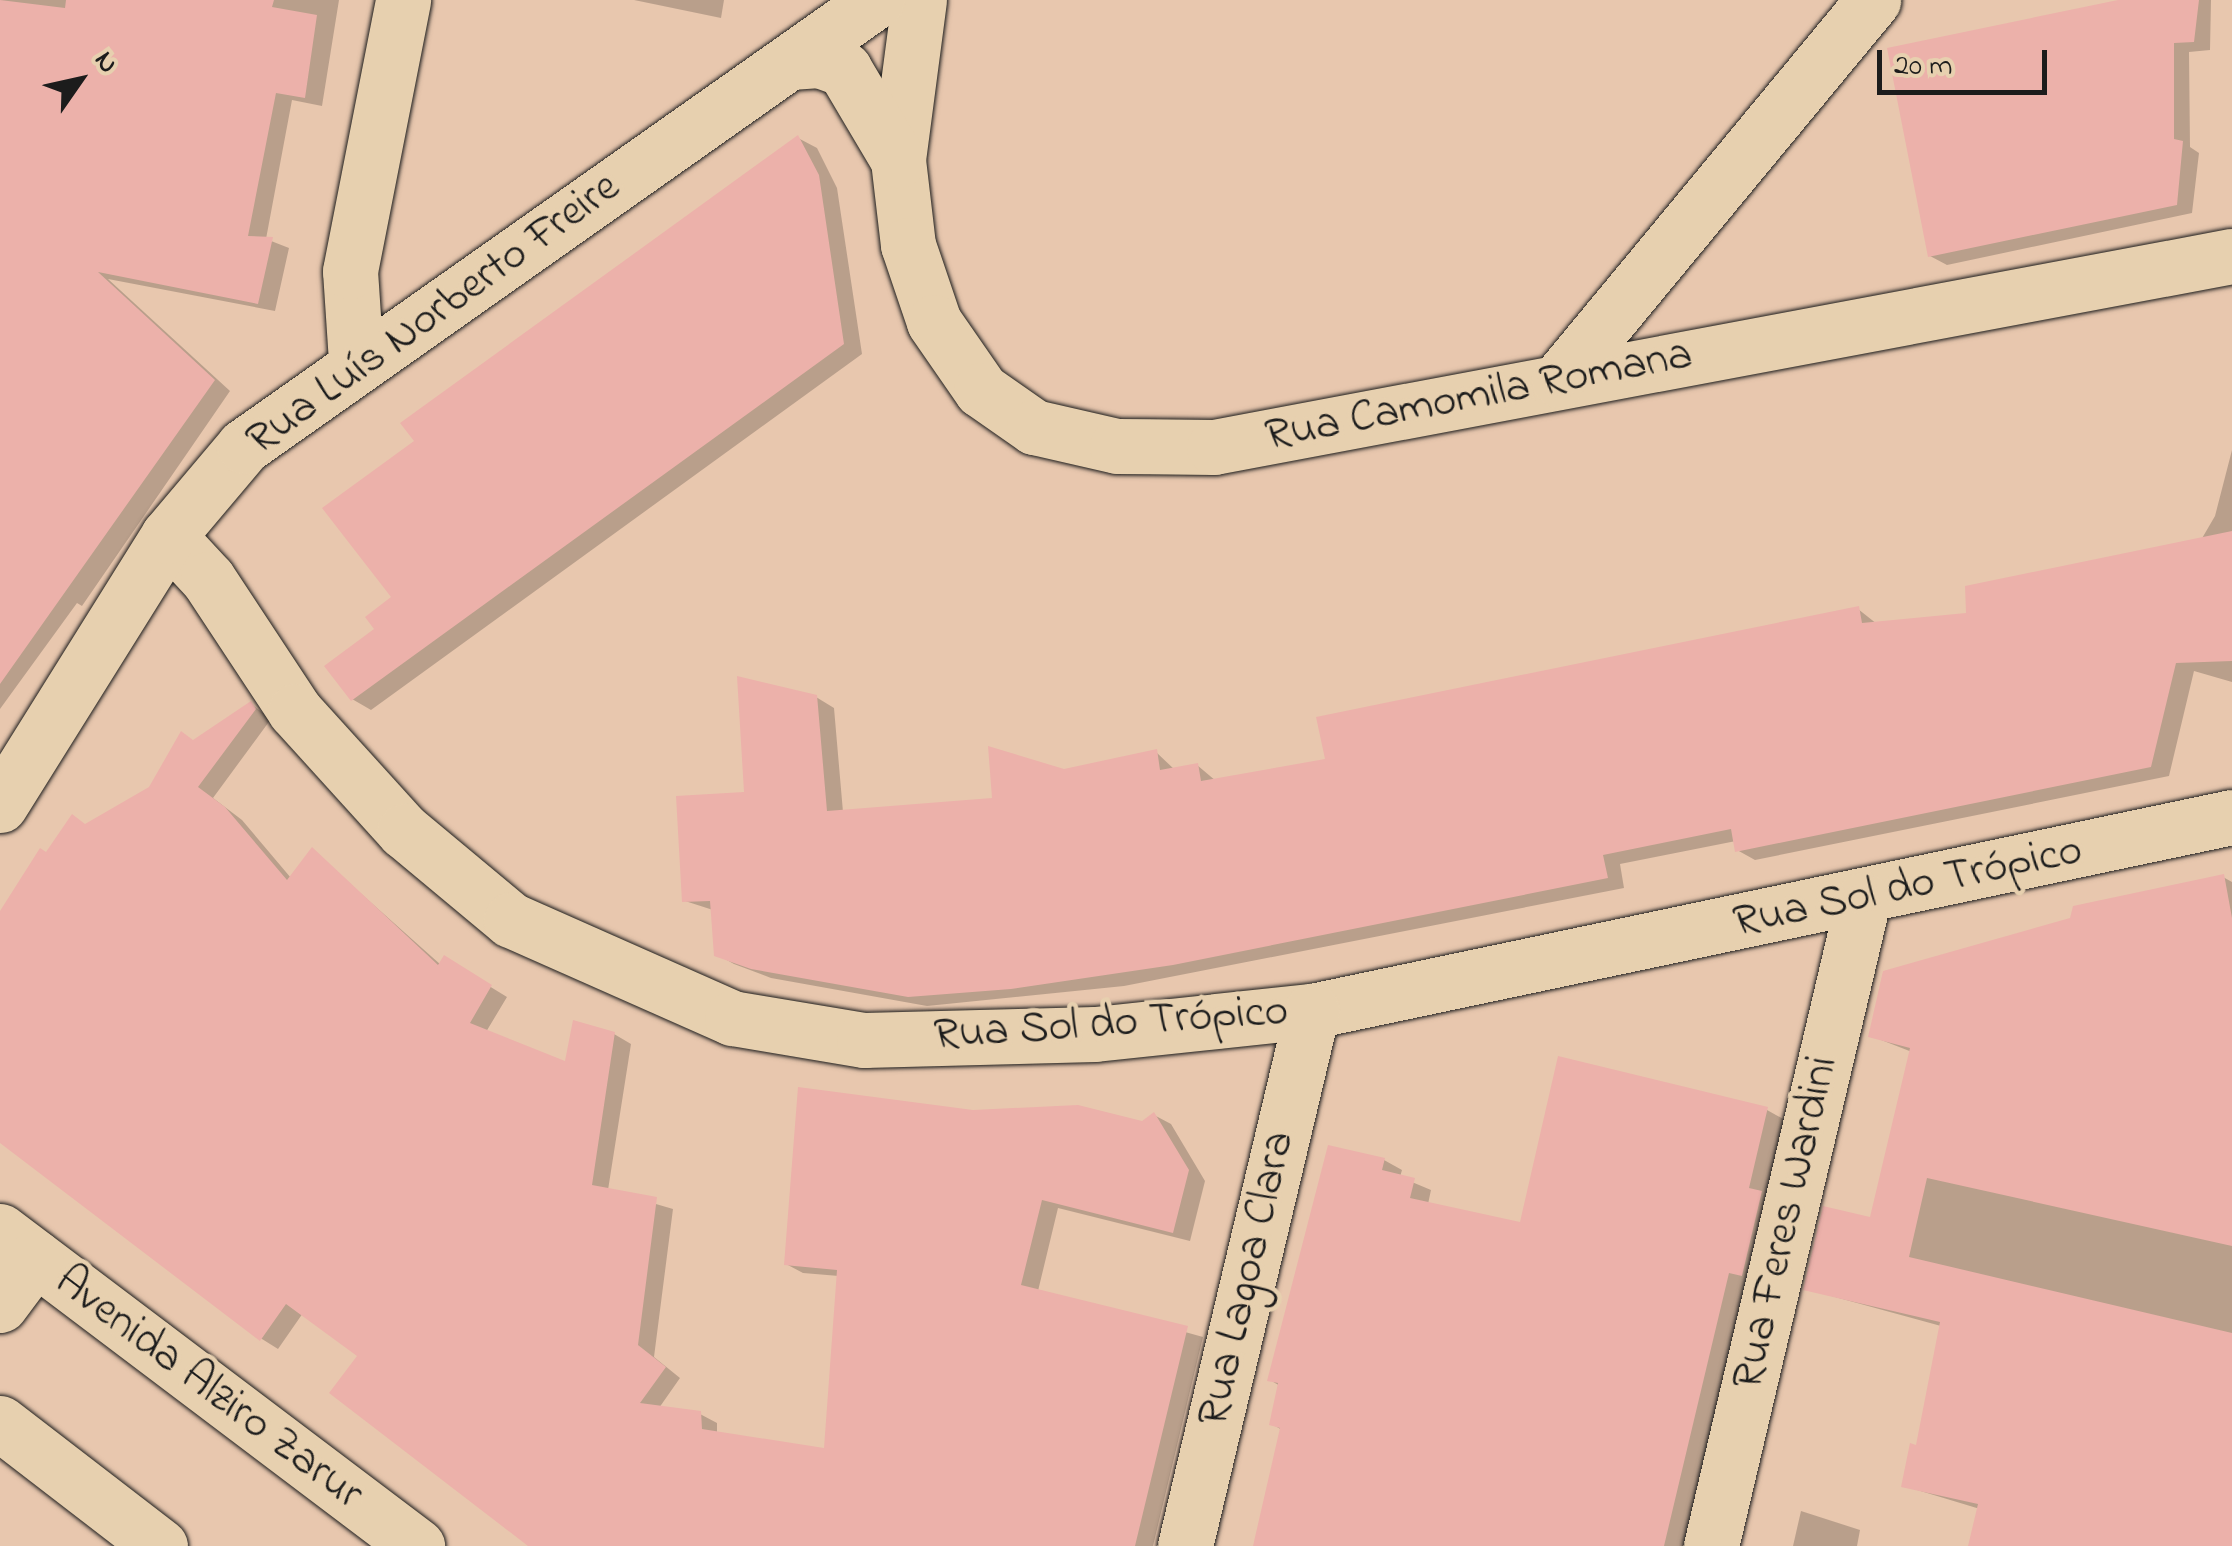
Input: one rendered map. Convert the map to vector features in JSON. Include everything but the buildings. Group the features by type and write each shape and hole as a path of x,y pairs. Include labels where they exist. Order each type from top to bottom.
{"street":[{"path":"356,361 350,271 403,0"},
{"name":"Rua Luís Norberto Freire","path":"0,805 168,536 244,446 356,361 877,0"},
{"name":"Rua Camomila Romana","path":"919,0 898,160 908,245 934,322 982,390 1034,427 1117,446 1214,447 2232,256"},
{"path":"1559,380 1873,0"},
{"name":"Rua Camomila Romana","path":"790,62 819,60 844,69 898,160"},
{"name":"Rua Sol do Trópico","path":"168,536 208,579 295,711 404,831 511,920 632,978 732,1018 864,1040 1095,1034 1312,1011 1863,900 2232,817"},
{"name":"Rua Feres Wardini","path":"1711,1546 1863,900"},
{"name":"Rua Lagoa Clara","path":"1185,1546 1312,1011"},
{"path":"0,1304 18,1244"},
{"name":"Avenida Alziro Zarur","path":"18,1244 417,1546"},
{"path":"0,1423 160,1546"}]}
